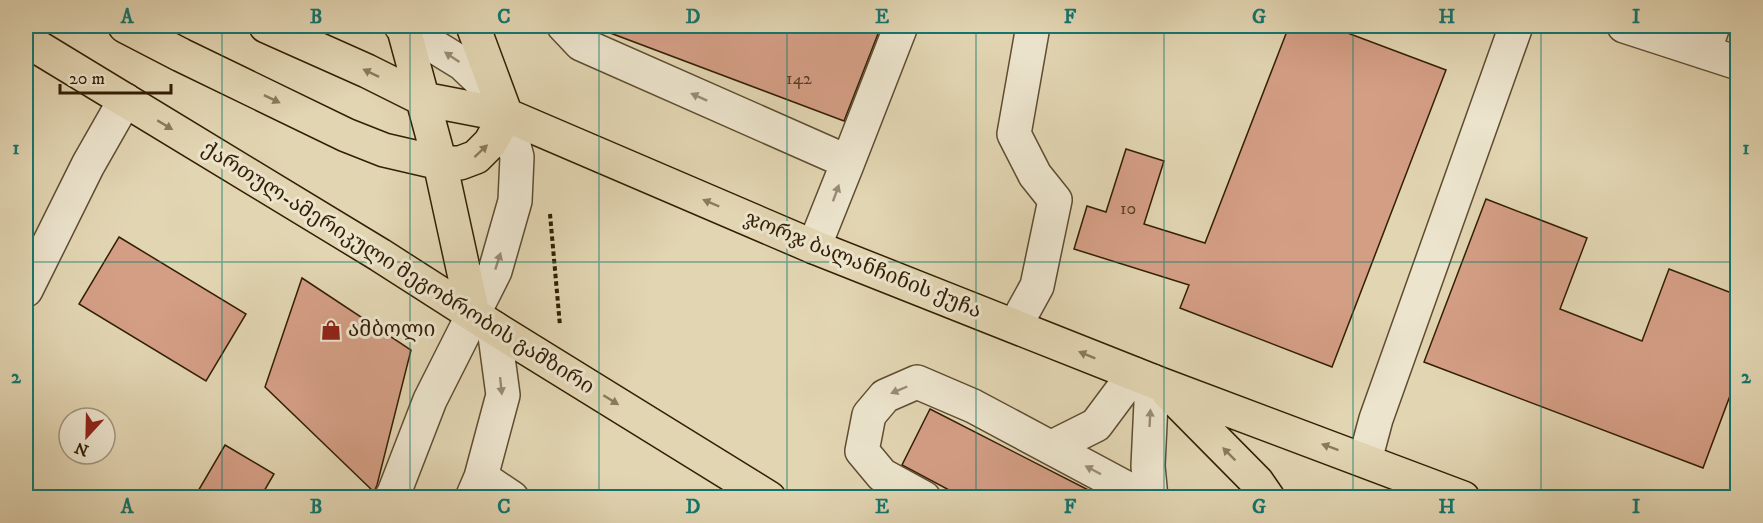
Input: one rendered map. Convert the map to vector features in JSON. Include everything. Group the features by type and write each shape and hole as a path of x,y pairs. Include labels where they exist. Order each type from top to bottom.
{"main road":[{"path":"125,26 346,135 384,150 440,163 460,163 476,157 490,143 506,115 472,26"},
{"name":"ჯორჯ ბალანჩინის ქუჩა","path":"266,26 423,99 506,115 814,247 1149,380 1463,498"},
{"path":"402,26 483,321"},
{"name":"ქართულ-ამერიკული მეგობრობის გამზირი","path":"26,40 769,498"},
{"path":"1149,380 1257,482 1268,498"}],"lane":[{"path":"391,498 430,400 483,321 515,201 517,157 506,115 485,85 463,64 402,26"},
{"path":"564,26 581,44 848,162"},
{"path":"814,247 902,26"},
{"path":"1015,326 1037,286 1055,200 1035,175 1014,134 1033,26"},
{"path":"1365,460 1376,419 1516,26"},
{"path":"1624,26 1708,39 1737,63"},
{"path":"26,290 88,165 125,100"},
{"path":"483,321 502,395 476,487 512,498"},
{"path":"1052,447 1096,425 1149,380"},
{"path":"1149,380 1148,466 1151,498"},
{"path":"924,498 882,486 862,452 869,415 885,396 917,382 973,406 1145,498"}],"path":[{"path":"549,203 560,326"}],"building":[{"path":"598,26 881,26 844,121 597,28"},
{"path":"1289,26 1329,26 1446,70 1332,367 1180,308 1189,285 1074,249 1087,206 1106,212 1126,149 1164,161 1144,224 1205,243"},
{"path":"1486,199 1587,238 1560,309 1642,341 1669,269 1737,295 1737,377 1703,468 1424,362"},
{"path":"119,237 246,314 206,381 79,304"},
{"path":"302,278 411,350 374,492 265,387"},
{"path":"930,409 1104,498 964,498 902,465"},
{"path":"225,445 274,474 260,498 194,498"}],"place":[{"name":"ამბოლი","path":"331,330"}]}
